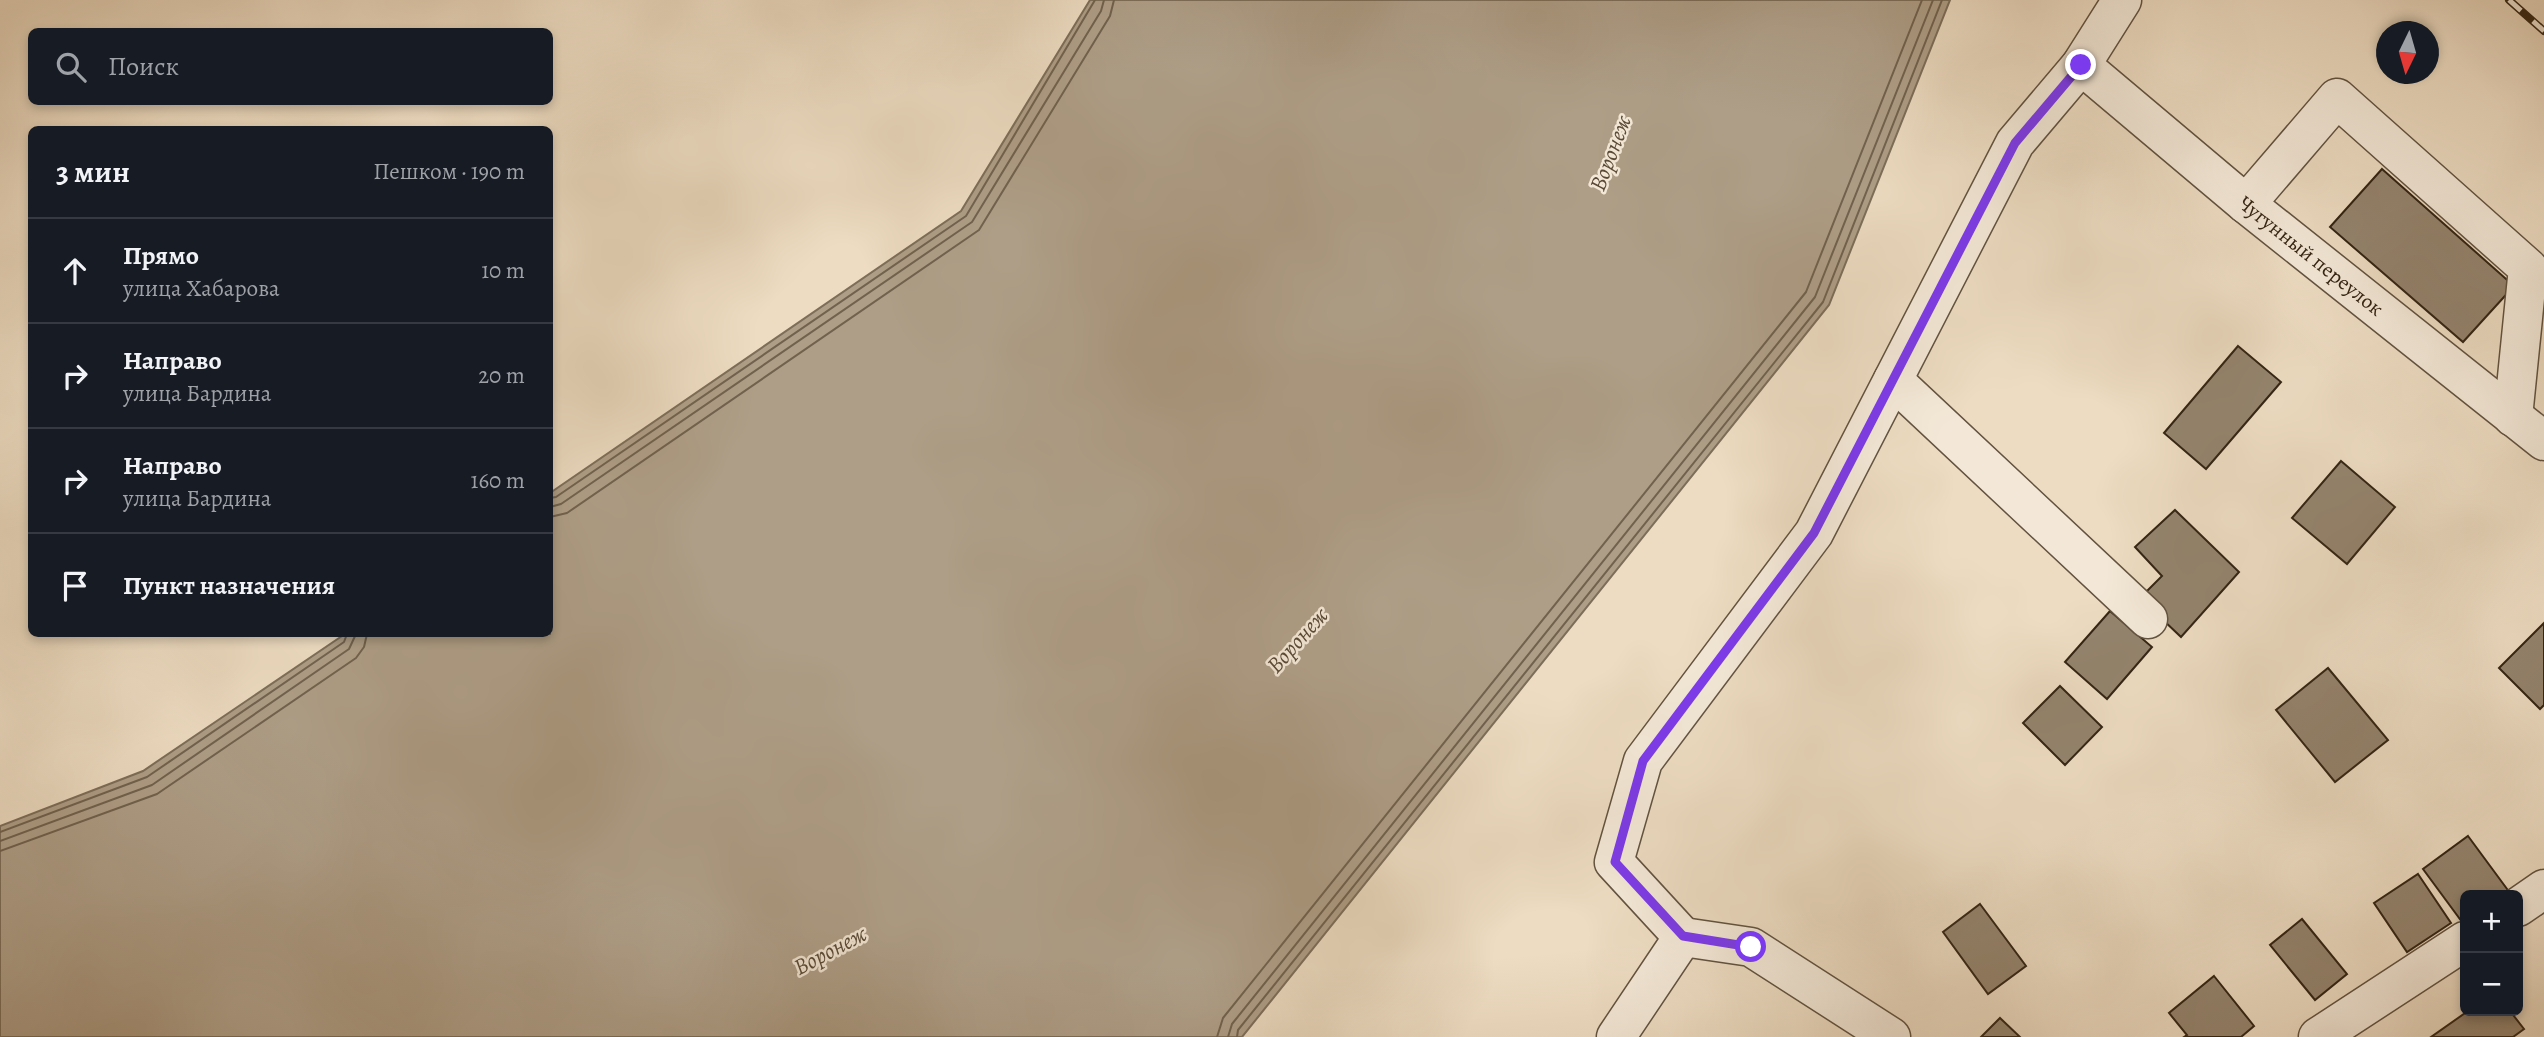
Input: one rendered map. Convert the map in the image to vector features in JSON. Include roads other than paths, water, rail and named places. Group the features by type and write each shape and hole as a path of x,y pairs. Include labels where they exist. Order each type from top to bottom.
{"street":[{"path":"1891,1037 1751,947 1683,936 1615,862 1643,761 1814,533 2015,143 2081,65 2122,0"},
{"name":"Чугунный переулок","path":"2081,65 2246,204 2544,441"},
{"path":"2246,204 2337,98 2528,268 2513,417"},
{"path":"1893,380 2148,619"},
{"path":"2523,903 2544,890"},
{"path":"1616,1037 1683,936"},
{"path":"2318,1037 2460,944"}],"water":[{"name":"Воронеж","path":"1090,0 1950,0 1829,305 1242,1037 0,1037 0,826 143,771 341,637 553,637 553,491 961,211"}],"railway":[{"path":"2509,0 2544,31"}]}
